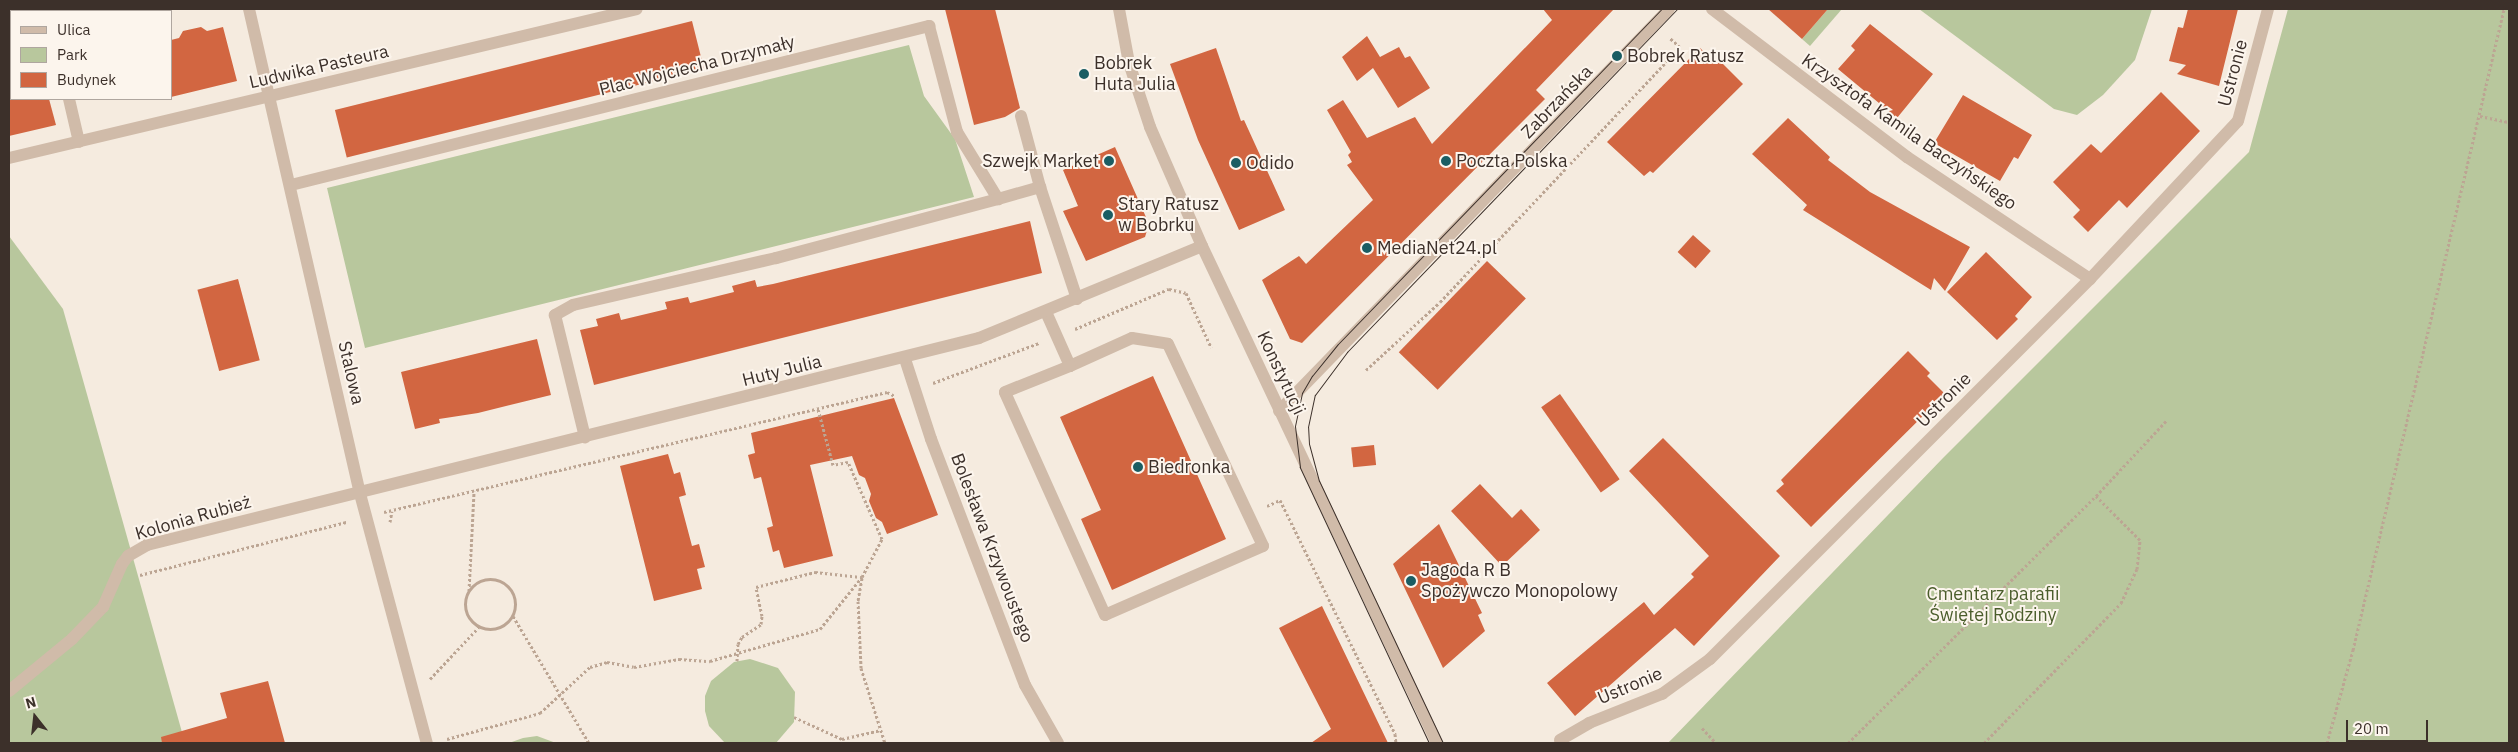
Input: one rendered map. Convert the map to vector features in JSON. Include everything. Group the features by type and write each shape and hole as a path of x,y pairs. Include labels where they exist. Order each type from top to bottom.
{"street":[{"name":"Stalowa","path":"249,9 271,97 359,490 427,743"},
{"name":"Ludwika Pasteura","path":"9,158 637,9"},
{"name":"Konstytucji","path":"1119,9 1128,63 1150,127 1202,246 1437,743"},
{"name":"Zabrzańska","path":"1280,411 1669,9"},
{"name":"Krzysztofa Kamila Baczyńskiego","path":"1712,9 1907,157 2090,279"},
{"name":"Ustronie","path":"1560,740 1590,723 1662,694 1710,659 2090,279 2238,121 2268,9"},
{"name":"Plac Wojciecha Drzymały","path":"291,185 929,26 957,132 998,199"},
{"path":"69,100 79,142"},
{"path":"1021,116 1040,187 1077,299"},
{"path":"585,437 555,315 573,305 776,258 1040,187"},
{"name":"Huty Julia","path":"359,490 905,359 979,338 1046,312 1202,246"},
{"path":"1046,312 1070,366"},
{"path":"1132,338 1168,344 1263,546 1105,615 1005,392 1070,366 1132,338"},
{"name":"Bolesława Krzywoustego","path":"905,359 931,439 1025,685 1058,743"},
{"name":"Kolonia Rubież","path":"9,691 72,639 103,607 122,564 128,556 147,545 359,490"}],"path":[{"path":"2327,743 2355,640 2504,9"},
{"path":"1366,370 1440,302 1680,47 1667,35"},
{"path":"2480,116 2509,122"},
{"path":"929,384 1058,337 1169,289 1186,293 1212,347"},
{"path":"392,510 887,392 898,397"},
{"path":"440,741 540,713 590,667 607,662 634,667 669,660 696,662 736,655 820,629 862,577 882,540 848,462 833,465 818,409"},
{"path":"1848,743 2096,496 2166,421"},
{"path":"474,491 466,612 479,627 498,628 513,616"},
{"path":"1984,743 2121,603 2137,569 2140,540 2096,496"},
{"path":"1280,500 1396,734 1396,743"},
{"path":"122,564 134,576 339,523"},
{"path":"737,661 736,655 742,637 761,624 762,616 756,587 815,572 862,577"},
{"path":"862,577 858,602 861,668 885,743"},
{"path":"468,592 483,580 502,582 515,597 513,616 589,743"},
{"path":"426,681 432,679 479,627"},
{"path":"794,718 842,739 880,730"},
{"path":"1702,728 1716,743"}],"green space":[{"path":"1828,9 1842,9 1810,46 1802,39"},
{"path":"1919,9 2152,9 2135,60 2103,95 2077,115 2054,109"},
{"name":"Cmentarz parafii Świętej Rodziny","path":"2288,9 2509,9 2509,743 1668,743 1943,458 2249,152"},
{"path":"909,45 924,96 955,139 974,197 365,348 327,188"},
{"path":"9,236 63,309 185,743 9,743"},
{"path":"750,659 778,668 795,692 794,722 776,743 725,743 709,726 705,711 705,696 711,681 734,662"},
{"path":"537,736 556,743 509,743 523,738"}],"building":[{"path":"945,9 995,9 1020,108 1005,117 974,125"},
{"path":"1543,9 1614,9 1536,90 1545,99 1302,343 1290,339 1262,280 1299,256 1306,264 1373,200 1347,165 1352,162 1348,155 1351,152 1327,110 1343,100 1367,138 1415,117 1432,144 1552,20"},
{"path":"1768,9 1828,9 1802,39"},
{"path":"2188,9 2238,9 2219,86 2177,74 2186,65 2169,61 2178,27 2183,28"},
{"path":"692,21 704,69 347,158 335,110"},
{"path":"1870,24 1933,74 1897,118 1838,69 1855,50 1851,46"},
{"path":"201,27 207,31 223,27 237,81 172,97 172,40 179,38 183,31"},
{"path":"1367,36 1380,57 1399,47 1405,58 1410,56 1430,88 1398,108 1373,68 1357,81 1342,57"},
{"path":"1216,48 1241,121 1244,120 1285,210 1239,230 1198,140 1170,64"},
{"path":"1700,48 1717,64 1720,61 1743,84 1653,173 1650,171 1644,176 1607,142"},
{"path":"2161,92 2200,131 2127,208 2119,200 2088,232 2073,217 2080,210 2053,182 2091,144 2101,153"},
{"path":"1963,95 2032,135 2018,159 2014,157 2000,181 1934,143"},
{"path":"9,99 49,100 56,125 9,136"},
{"path":"1788,118 1830,157 1828,160 1870,192 1970,247 1945,291 1934,278 1931,290 1803,210 1807,205 1752,154"},
{"path":"1115,147 1149,224 1145,237 1086,261 1063,211 1078,206 1063,170"},
{"path":"1030,221 1042,273 594,385 580,330 598,326 596,319 619,313 621,320 667,309 665,302 688,297 690,303 734,292 732,286 755,280 757,287 773,284"},
{"path":"1693,235 1711,251 1695,268 1678,252"},
{"path":"1986,252 2032,297 2015,316 2018,319 1997,340 1947,292"},
{"path":"1487,261 1526,299 1438,390 1399,352"},
{"path":"238,279 260,360 219,371 197,290"},
{"path":"537,339 551,395 478,413 439,419 440,423 415,429 401,372"},
{"path":"1908,351 1930,373 1927,376 1945,394 1811,527 1776,491 1784,484 1781,480"},
{"name":"Biedronka","path":"1153,376 1226,539 1112,590 1081,519 1101,510 1060,417"},
{"path":"1560,394 1620,479 1601,492 1541,407"},
{"path":"894,398 938,515 887,534 882,522 876,518 869,501 871,494 865,478 859,475 852,456 810,465 833,556 784,568 779,550 773,552 767,528 773,526 761,477 754,479 748,455 755,453 751,433"},
{"path":"1663,438 1780,556 1694,646 1675,628 1575,716 1547,683 1644,602 1654,615 1694,577 1691,574 1709,556 1629,471"},
{"path":"1374,445 1376,465 1353,467 1351,447"},
{"path":"668,454 674,474 680,472 686,495 679,497 692,546 699,544 705,567 697,569 702,589 654,601 620,466"},
{"path":"1480,484 1512,518 1521,509 1540,530 1502,566 1451,511"},
{"path":"1439,524 1482,613 1478,615 1485,631 1443,668 1393,564"},
{"path":"1322,606 1388,743 1311,743 1331,729 1279,628"},
{"path":"268,681 285,743 162,743 161,737 227,718 220,693"}],"tram line":[{"path":"1429,743 1300,467 1295,426 1302,393 1312,376 1338,344 1661,9"},
{"path":"1443,743 1319,481 1309,444 1308,427 1315,395 1347,352 1677,9"}],"place":[{"name":"Bobrek Ratusz","path":"1617,56"},
{"name":"Bobrek Huta Julia","path":"1084,74"},
{"name":"Szwejk Market","path":"1109,161"},
{"name":"Poczta Polska","path":"1446,161"},
{"name":"Odido","path":"1236,163"},
{"name":"Stary Ratusz w Bobrku","path":"1108,215"},
{"name":"MediaNet24.pl","path":"1367,248"},
{"name":"Biedronka","path":"1138,467"},
{"name":"Jagoda R B Spożywczo Monopolowy","path":"1411,581"}]}
